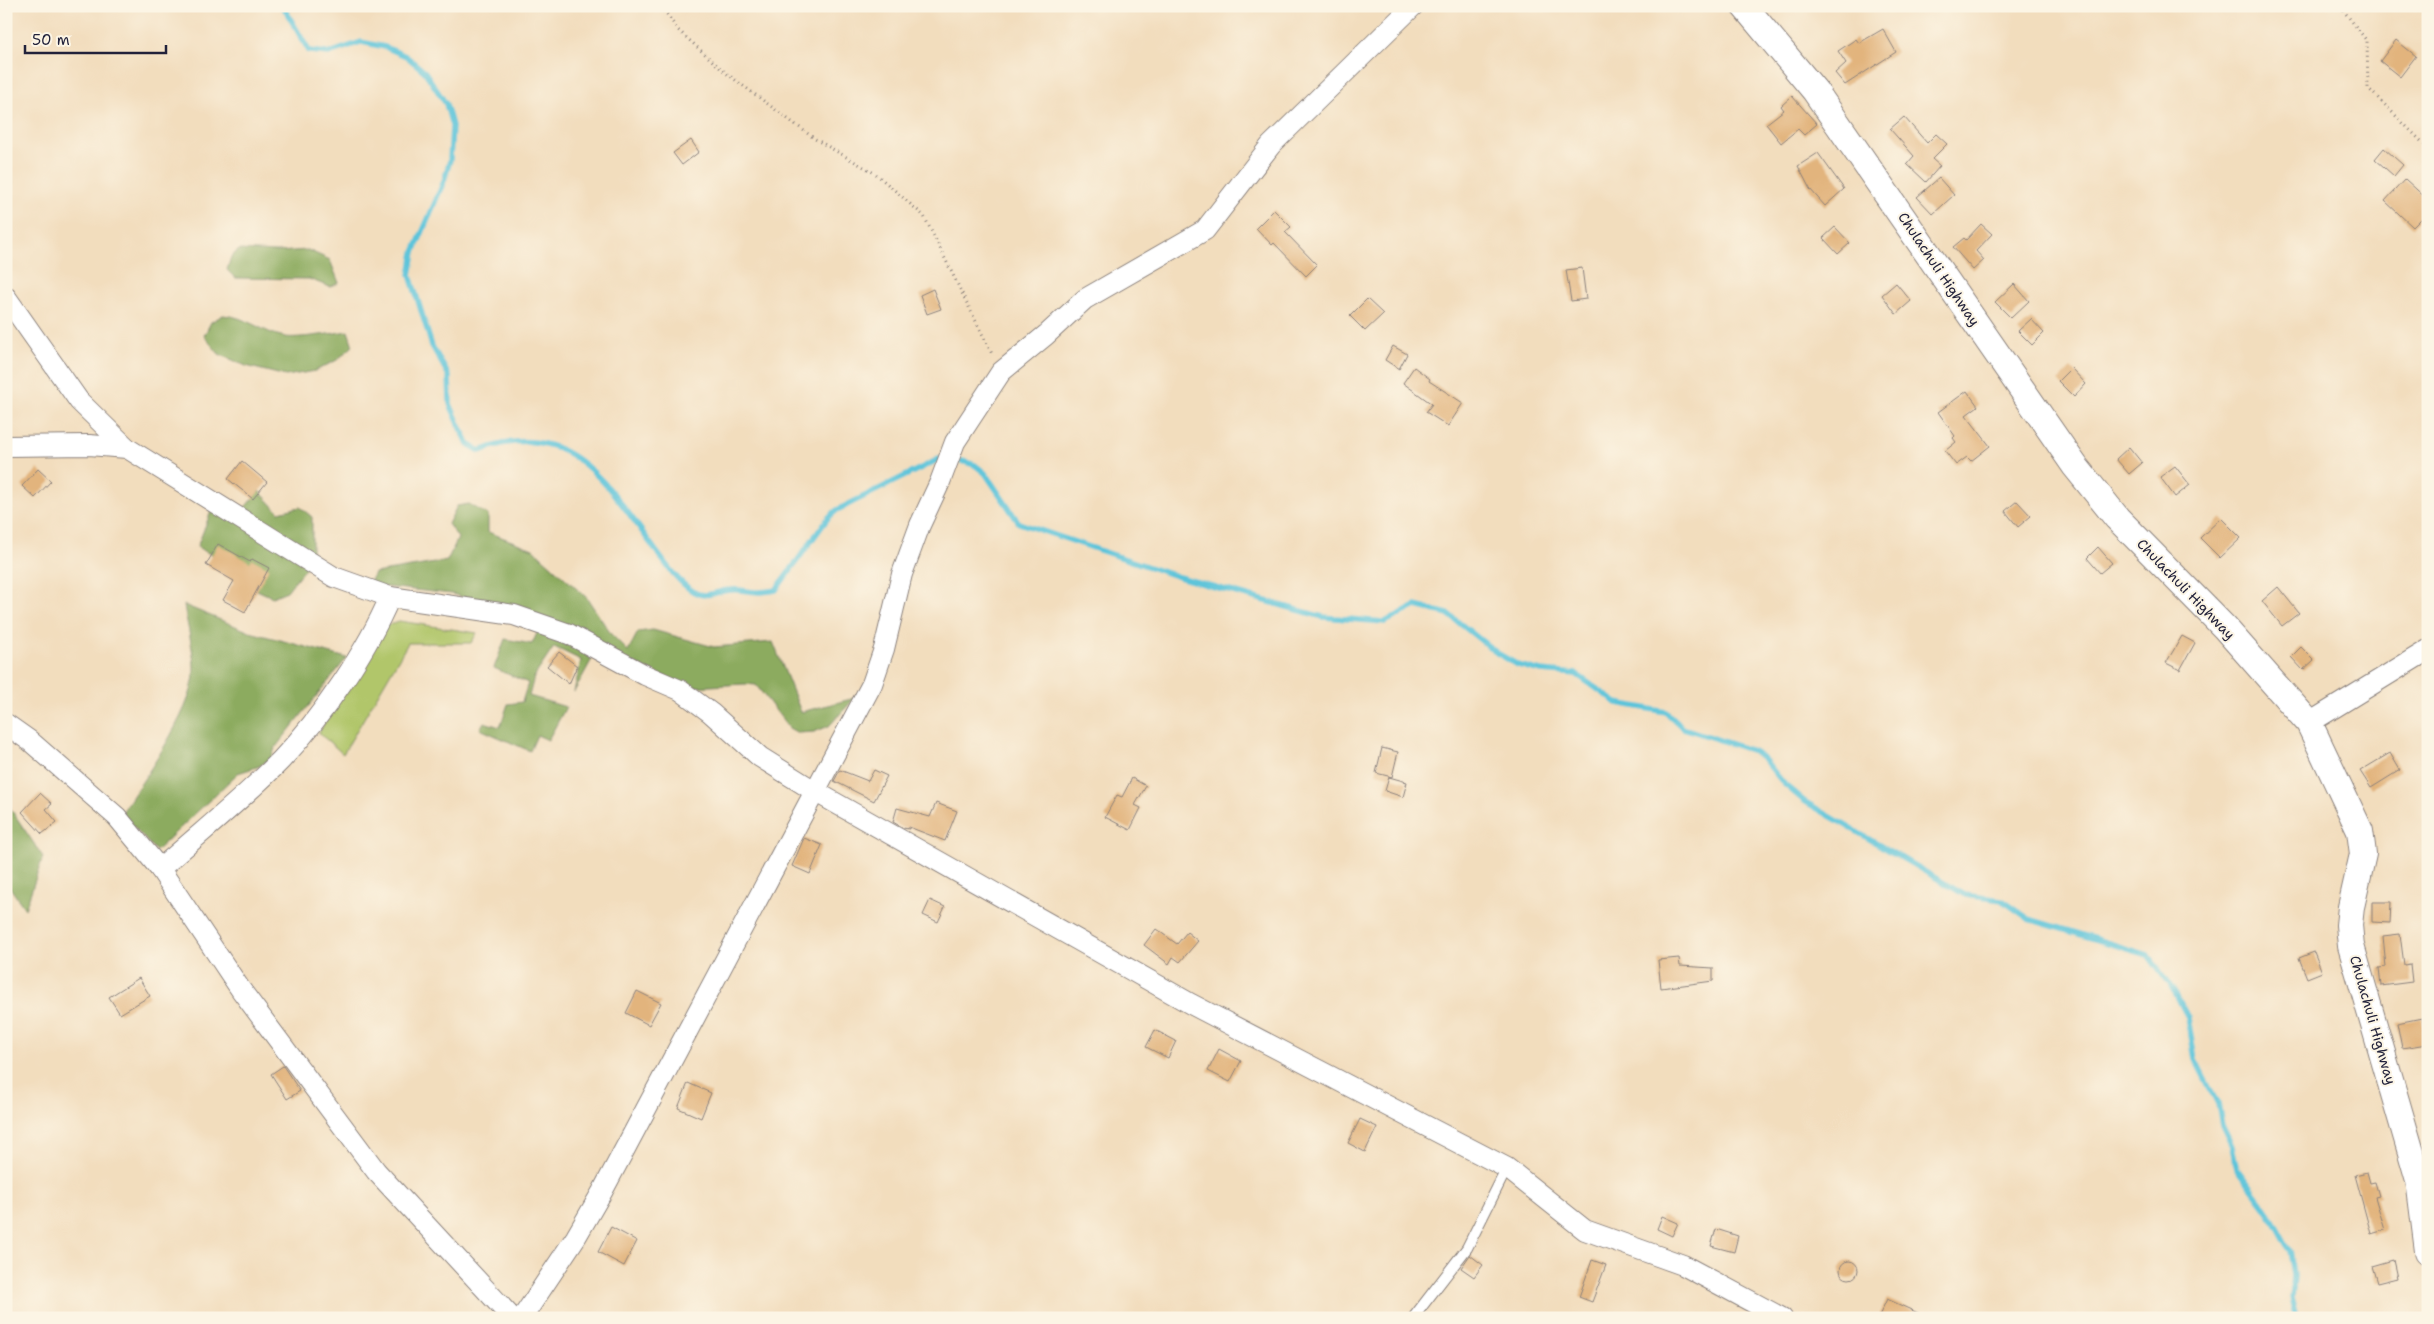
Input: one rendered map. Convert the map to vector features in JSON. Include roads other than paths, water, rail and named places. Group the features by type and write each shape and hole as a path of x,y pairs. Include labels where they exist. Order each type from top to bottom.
{"street":[{"path":"522,1318 576,1237 598,1199 872,684 884,650 902,574 920,525 940,482 955,442 1000,372 1046,335 1085,299 1205,230 1272,145 1413,6"},
{"name":"Chulachuli Highway","path":"1744,6 1815,91 2075,466 2117,518 2225,628 2309,723 2360,831 2363,854 2351,907 2349,925 2351,946 2420,1180 2428,1250"},
{"path":"6,297 79,401 127,448 334,577 390,597 514,615 569,634 645,675 680,690 711,713 760,757 816,792 1191,1004 1507,1168 1585,1230 1683,1265 1782,1318"},
{"path":"6,446 90,445 127,448"},
{"path":"160,869 280,760 308,730 379,623 390,597"},
{"path":"2309,723 2428,650"},
{"path":"6,724 30,741 117,817 160,869 241,990 371,1164 512,1318"}],"lane":[{"path":"1413,1318 1467,1248 1507,1168"}],"waterway":[{"path":"283,6 309,51 329,53 361,42 385,47 406,56 425,72 446,104 452,126 450,160 444,181 414,252 410,275 432,346 449,376 450,404 468,444 480,451 510,442 536,442 560,449 581,461 618,499 676,576 694,592 703,595 726,590 758,592 776,590 828,518 837,510 939,459"},
{"path":"962,461 975,465 985,473 1019,523 1179,577 1323,617 1385,622 1416,606 1448,614 1497,653 1518,665 1541,671 1576,674 1617,703 1666,712 1683,728 1753,751 1763,758 1785,785 1804,801 1965,895 2002,900 2029,919 2148,955 2176,994 2188,1018 2195,1059 2218,1104 2222,1125 2232,1146 2237,1169 2267,1209 2290,1251 2294,1275 2292,1298 2297,1318"}]}
